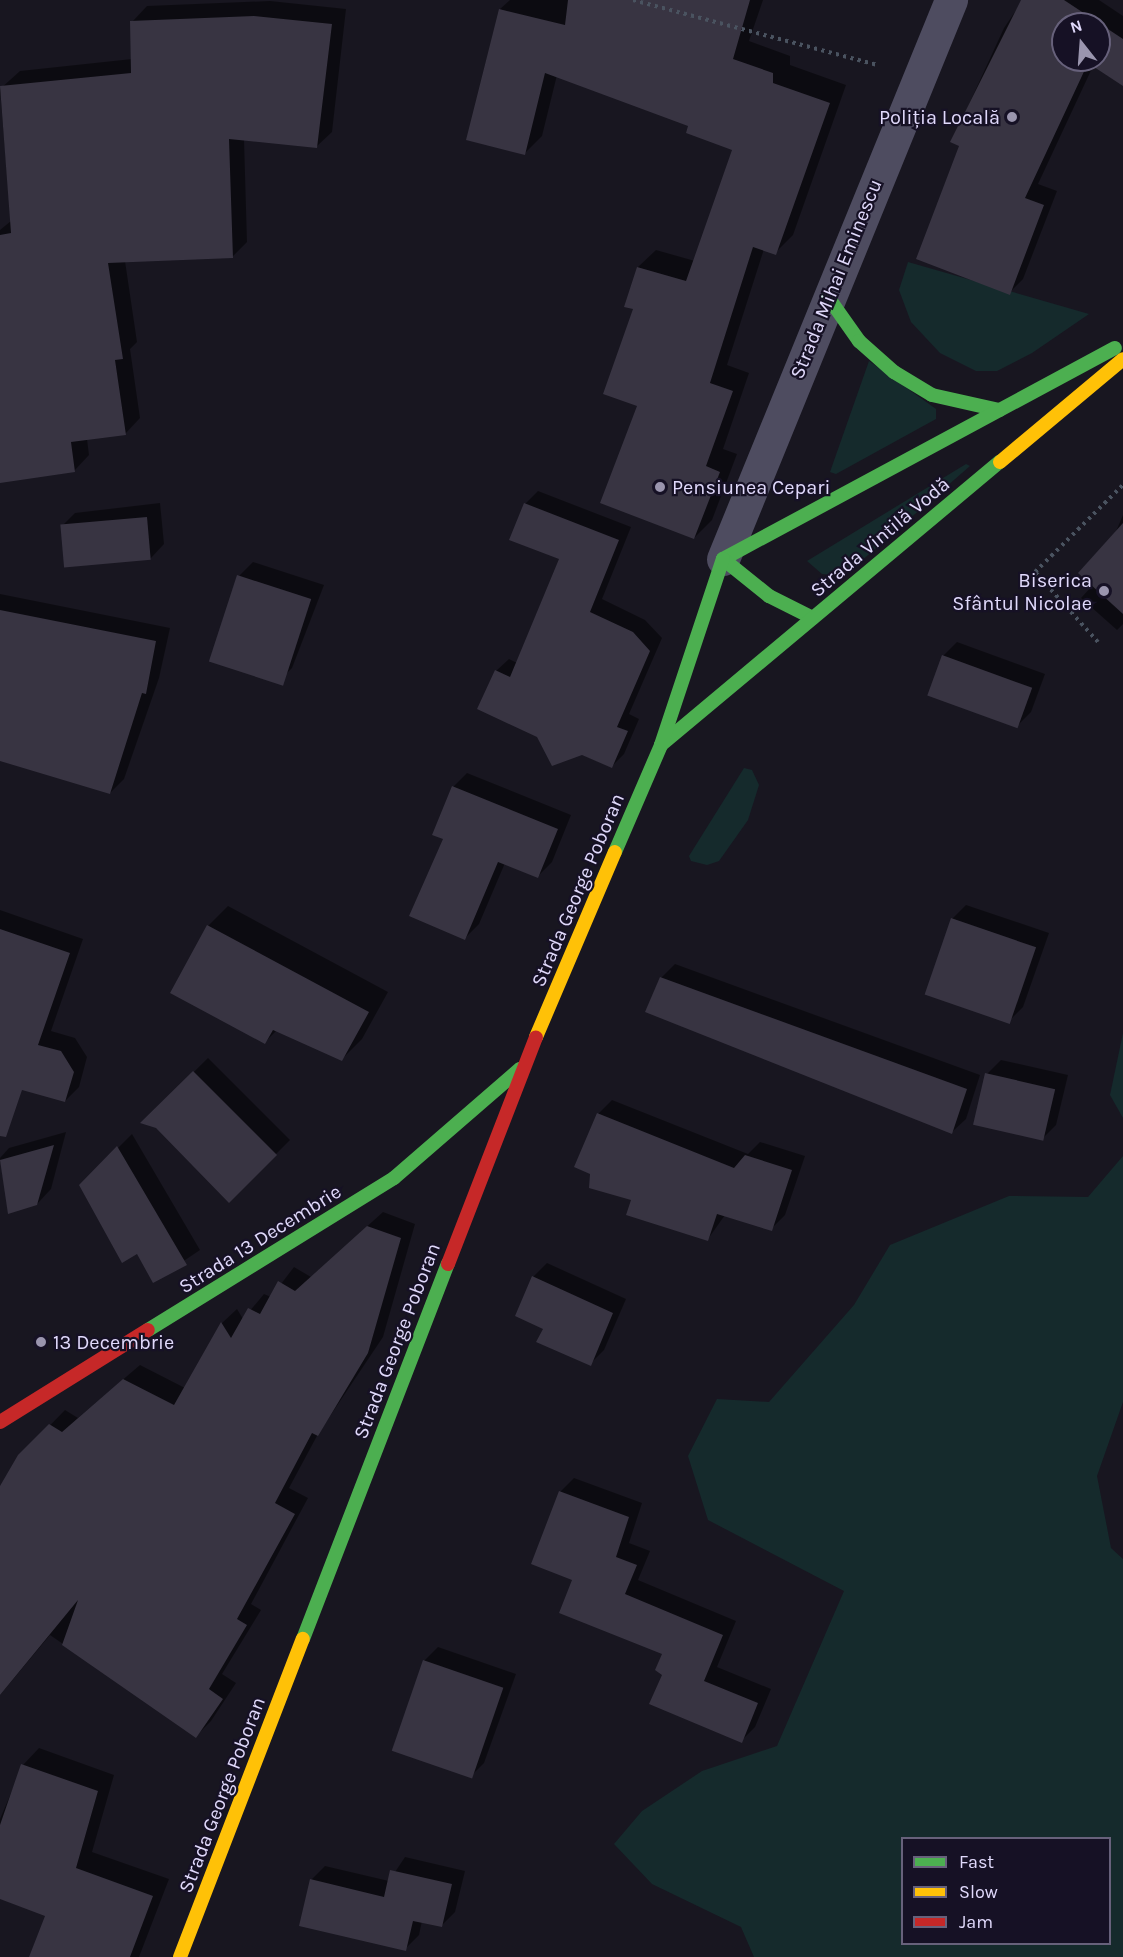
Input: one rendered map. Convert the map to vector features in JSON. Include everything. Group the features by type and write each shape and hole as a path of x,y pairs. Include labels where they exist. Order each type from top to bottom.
{"main road":[{"path":"828,297 859,341 894,372 932,395 999,410"},
{"name":"Strada Vintilă Vodă","path":"723,559 1123,343"},
{"name":"Strada Vintilă Vodă","path":"661,745 1123,359"},
{"path":"723,559 769,596 813,618"},
{"name":"Strada George Poboran","path":"180,1957 524,1066 661,745 723,559"},
{"name":"Strada 13 Decembrie","path":"0,1422 394,1178 524,1066"}],"street":[{"name":"Strada Mihai Eminescu","path":"723,559 951,0"}],"path":[{"path":"633,0 920,76"},
{"path":"1098,642 1035,572 1123,485"}],"green space":[{"path":"908,262 1089,314 1032,353 997,371 976,371 940,353 911,322 899,290"},
{"path":"869,361 936,409 936,419 836,474 830,472"},
{"path":"966,464 970,466 844,576 822,574 807,561"},
{"path":"744,768 752,770 759,785 748,820 719,861 707,865 691,861 689,856"},
{"path":"1123,1033 1123,1118 1110,1095"},
{"path":"1123,1156 1123,1402 1097,1476 1111,1548 1123,1559 1123,1957 754,1957 741,1927 652,1884 614,1844 642,1811 702,1771 777,1746 844,1591 708,1520 688,1456 717,1399 769,1402 854,1305 890,1245 1009,1196 1088,1197"}],"building":[{"path":"568,0 750,0 733,59 773,73 773,83 830,103 776,255 753,247 710,383 733,391 706,466 720,472 694,539 600,503 637,406 603,394 633,309 624,307 637,267 686,281 732,150 686,133 688,126 545,73 525,155 466,140 499,9 565,25"},
{"path":"1021,0 1064,0 1082,12 1051,12 1051,72 1084,72 1025,198 1044,205 1010,295 916,259 959,146 950,142"},
{"path":"254,16 332,24 317,148 229,139 233,258 108,263 123,359 115,360 126,435 71,442 75,472 0,483 0,235 11,233 0,86 131,73 130,21"},
{"path":"1111,31 1123,39 1123,86 1102,72 1111,72"},
{"path":"524,503 619,540 590,612 633,632 650,651 617,727 628,731 612,768 582,755 552,766 537,737 477,709 495,670 510,677 559,559 509,540"},
{"path":"147,517 151,560 64,567 60,525"},
{"name":"Biserica Sfântul Nicolae","path":"1123,523 1123,614 1078,573"},
{"path":"237,575 311,599 283,686 209,662"},
{"path":"0,610 156,641 146,694 142,693 110,794 0,761"},
{"path":"942,655 1032,688 1018,728 927,695"},
{"path":"452,786 558,829 538,878 498,862 465,940 409,916 443,839 432,835"},
{"path":"951,918 1036,947 1010,1024 925,995"},
{"path":"207,925 369,1012 342,1061 273,1030 265,1044 170,993"},
{"path":"0,929 70,953 38,1045 61,1051 74,1072 65,1102 22,1090 6,1137 0,1136"},
{"path":"660,977 967,1089 952,1134 645,1012"},
{"path":"193,1071 277,1155 229,1203 156,1128 140,1123"},
{"path":"985,1073 1055,1089 1043,1141 973,1125"},
{"path":"597,1113 734,1168 745,1155 792,1170 772,1231 717,1214 708,1241 626,1215 631,1200 589,1188 590,1174 574,1167"},
{"path":"54,1145 37,1205 8,1214 0,1160"},
{"path":"117,1146 187,1265 153,1283 137,1254 122,1263 79,1185"},
{"path":"367,1226 401,1238 368,1353 318,1436 312,1433 275,1503 295,1514 237,1619 247,1625 209,1689 223,1699 196,1738 62,1645 78,1600 0,1695 0,1486 18,1455 49,1424 62,1432 123,1379 174,1405 221,1322 231,1338 248,1308 260,1314 278,1281 295,1291"},
{"path":"532,1276 613,1313 591,1366 536,1342 543,1329 515,1316"},
{"path":"559,1491 629,1517 616,1557 637,1565 625,1594 723,1635 704,1681 758,1703 742,1743 649,1704 662,1675 655,1670 662,1654 559,1613 572,1580 531,1564"},
{"path":"423,1660 503,1688 472,1778 392,1751"},
{"path":"21,1764 98,1791 76,1868 153,1896 130,1957 29,1957 45,1916 0,1899 0,1825"},
{"path":"390,1870 452,1884 442,1927 413,1921 406,1951 299,1926 310,1879 384,1897"}],"traffic: fast":[{"path":"828,297 859,341 894,372 932,395 999,410"},
{"path":"723,559 1115,348"},
{"path":"661,745 1000,462"},
{"path":"723,559 769,596 813,618"},
{"path":"615,852 661,745 723,559"},
{"path":"148,1330 394,1178 520,1069"},
{"path":"303,1639 448,1264"}],"traffic: slow":[{"path":"1000,462 1123,359"},
{"path":"536,1037 615,852"},
{"path":"180,1957 303,1639"}],"traffic: jam":[{"path":"448,1264 536,1037"},
{"path":"0,1422 148,1330"}],"place":[{"name":"Poliția Locală","path":"1012,117"},
{"name":"Pensiunea Cepari","path":"660,487"},
{"name":"Biserica Sfântul Nicolae","path":"1104,591"},
{"name":"13 Decembrie","path":"41,1342"}]}
